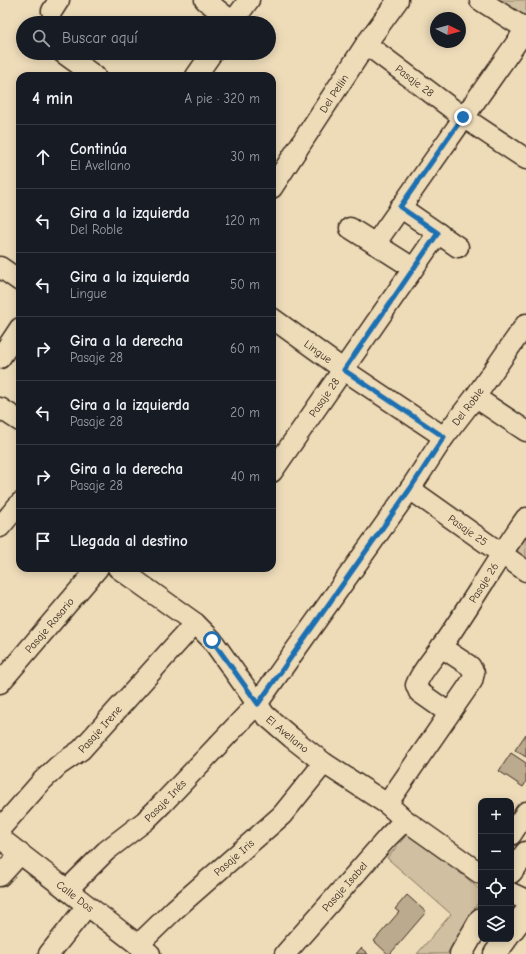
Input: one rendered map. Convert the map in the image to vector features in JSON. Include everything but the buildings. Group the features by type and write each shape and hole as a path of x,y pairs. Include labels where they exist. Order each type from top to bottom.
{"main road":[{"path":"513,870 526,853"},
{"path":"514,928 526,912"},
{"path":"461,954 478,924"},
{"path":"495,954 504,942"}],"street":[{"path":"205,0 224,16"},
{"path":"238,16 249,0"},
{"name":"Del Pellin","path":"276,182 366,44 398,0"},
{"path":"375,244 526,29 480,0"},
{"name":"Pasaje 28","path":"366,44 463,117 526,159"},
{"path":"73,60 89,72"},
{"path":"199,72 207,60"},
{"path":"400,207 458,247"},
{"path":"350,228 413,268"},
{"name":"Pasaje 28","path":"276,464 344,370 438,233"},
{"path":"0,266 16,278"},
{"name":"Lingue","path":"276,321 344,370 444,437"},
{"name":"Del Roble","path":"258,704 410,489 444,437 526,324"},
{"path":"0,358 16,334"},
{"path":"474,397 526,431"},
{"path":"0,408 16,418"},
{"name":"Pasaje 25","path":"410,489 526,571"},
{"path":"0,527 16,507"},
{"name":"Pasaje 26","path":"449,713 419,692 416,685 418,678 442,647 501,553 526,518"},
{"name":"Pasaje Rosario","path":"0,683 95,572"},
{"name":"El Avellano","path":"140,574 212,640 270,720 324,763 387,804 405,820 478,872"},
{"name":"Pasaje Irene","path":"0,829 42,780 59,765 81,750 195,623"},
{"path":"387,804 472,681 474,673 470,666 442,647"},
{"name":"Pasaje Inés","path":"67,890 106,851 145,820 162,804 258,704"},
{"name":"Pasaje Iris","path":"144,950 181,904 282,815 324,763"},
{"path":"514,830 526,812"},
{"name":"Pasaje Isabel","path":"284,954 388,837 405,820"},
{"name":"Calle Dos","path":"0,838 144,950"},
{"path":"0,876 20,854"},
{"path":"514,894 526,900"},
{"path":"49,954 87,906"}],"shaded area":[{"path":"496,0 526,0 526,20"},
{"path":"526,530 526,561 512,551"},
{"path":"409,832 445,858 478,888 478,903 447,954 417,954 451,914 387,858"}],"route":[{"path":"212,640 258,704 410,489 444,437 344,370 438,233 400,207 463,117"}]}
